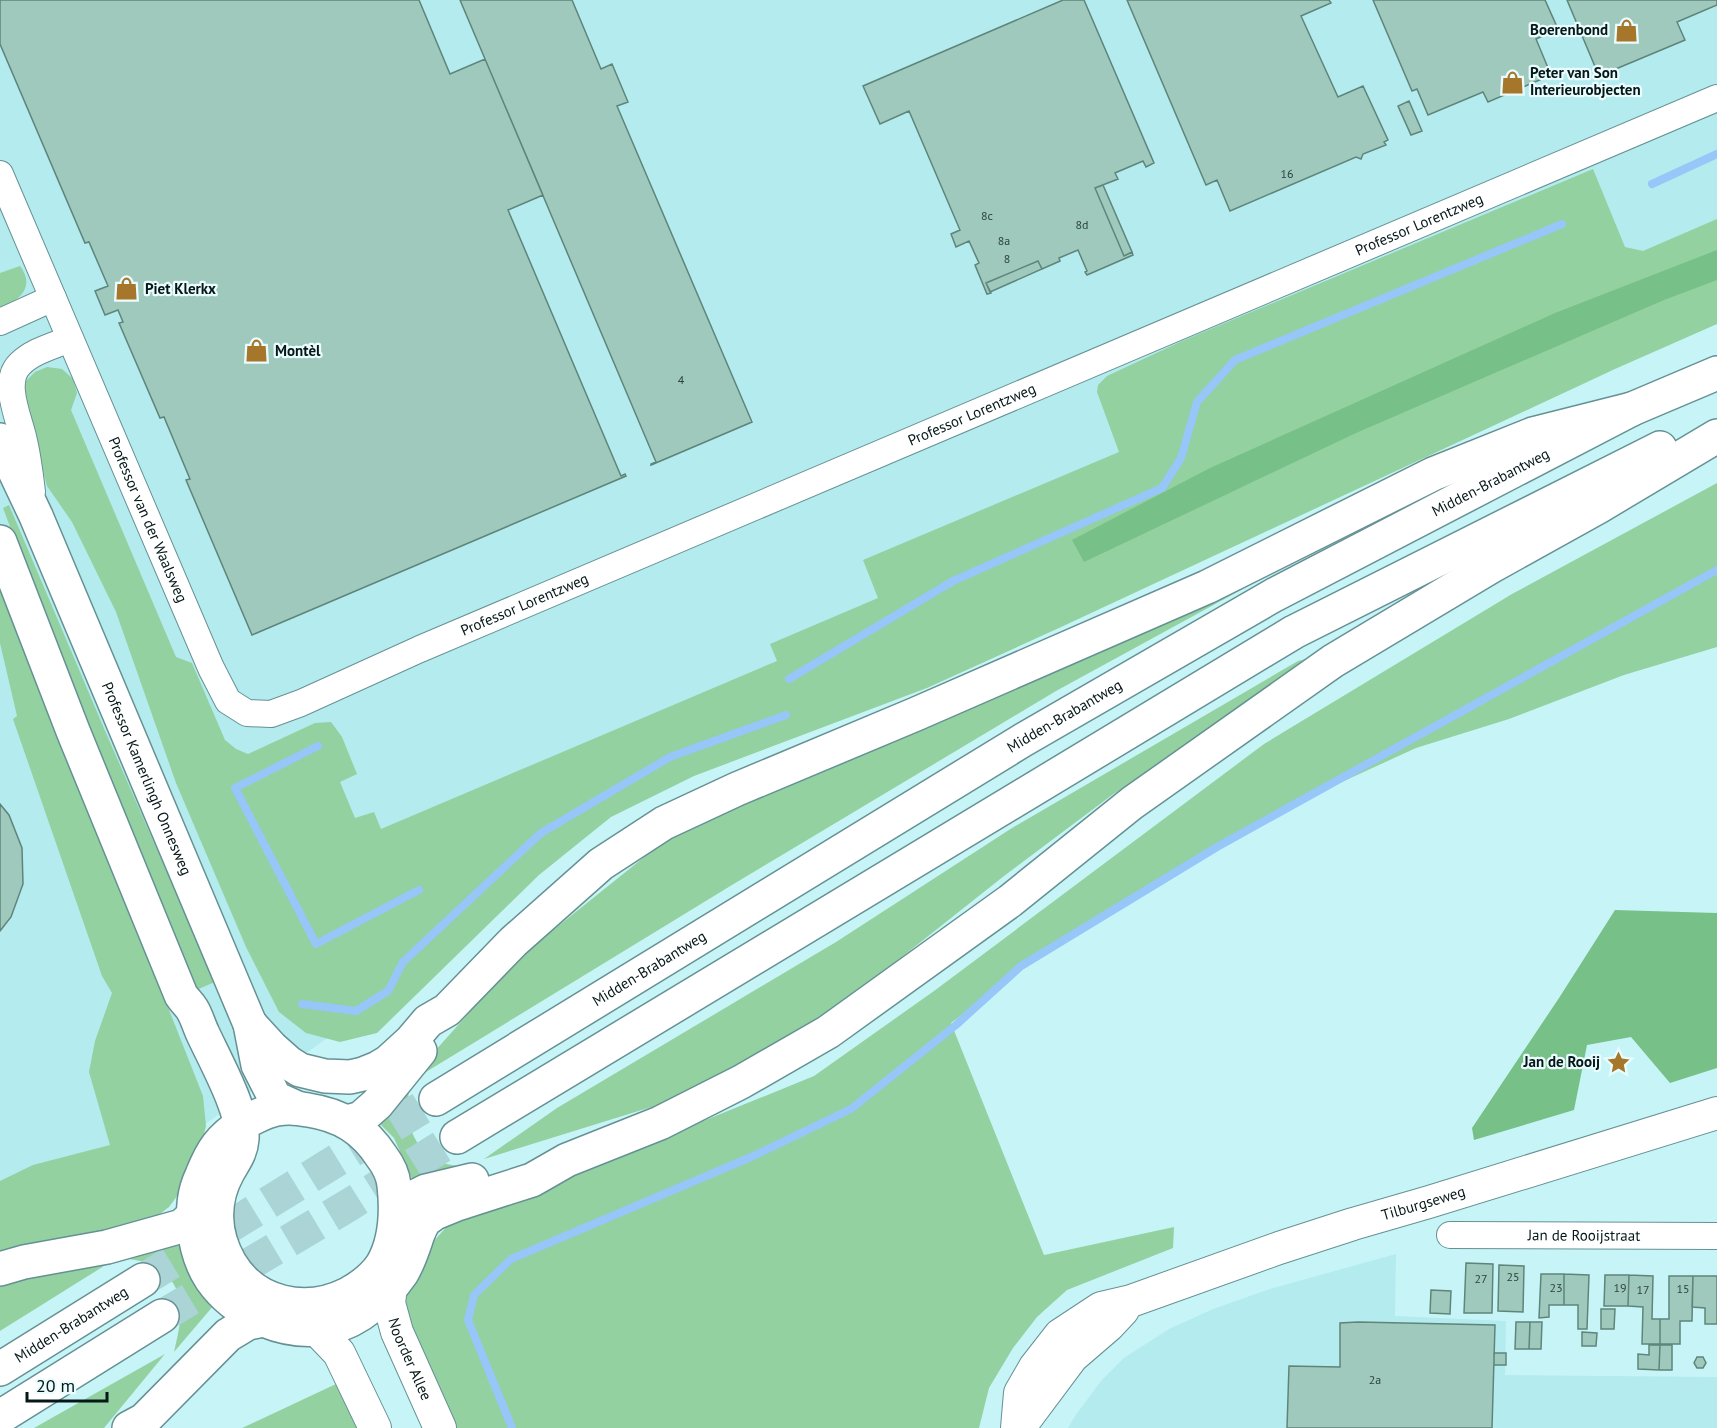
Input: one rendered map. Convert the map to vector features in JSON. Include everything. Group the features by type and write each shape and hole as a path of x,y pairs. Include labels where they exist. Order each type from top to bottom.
{"main road":[{"name":"Midden-Brabantweg","path":"436,1099 1023,740 1254,606 1632,409 1717,373"},
{"path":"250,1024 271,1047 300,1070 325,1076 351,1077 363,1074 388,1062 428,1021 447,1010 513,942 602,864 664,824 737,789 1208,587 1433,474 1533,434 1632,409"},
{"path":"457,1137 1294,632 1644,455 1717,422"},
{"path":"407,1226 424,1221 435,1213 457,1204 532,1180 567,1160 660,1123 741,1082 828,1032 1010,902 1132,802 1333,661 1717,436"},
{"name":"Professor Kamerlingh Onnesweg","path":"0,440 36,516 250,1024 258,1065 275,1098 297,1108"},
{"path":"0,542 73,731 181,995 193,1010 226,1084 230,1134 241,1148 224,1179 219,1194 216,1224 221,1244 234,1269 252,1289 254,1306 248,1323 228,1335 144,1420 129,1428"},
{"path":"347,1122 361,1118 377,1104 439,1028 447,1010"},
{"path":"297,1108 339,1118 359,1130 373,1144 394,1181 407,1226 406,1265 343,1323 316,1329 289,1328 254,1306 221,1291 206,1271 196,1242 193,1200 213,1152 230,1134 258,1115 277,1109 297,1108"},
{"path":"0,1269 24,1262 107,1247 182,1226 194,1215"},
{"name":"Midden-Brabantweg","path":"0,1369 143,1280"},
{"path":"254,1306 306,1305 323,1303 354,1291 377,1292"},
{"path":"0,1417 162,1316"}],"street":[{"name":"Professor Lorentzweg","path":"228,701 247,713 271,714 301,703 431,644 1717,98"},
{"name":"Professor van der Waalsweg","path":"0,174 211,668 228,701"},
{"path":"0,322 52,298"},
{"path":"36,516 24,439 12,394 13,376 20,364 32,355 70,339"},
{"name":"Tilburgseweg","path":"1018,1428 1072,1358 1108,1326 1131,1301 1353,1224 1717,1113"},
{"name":"Jan de Rooijstraat","path":"1450,1235 1717,1236"},
{"name":"Noorder Allee","path":"377,1292 372,1317 424,1428"},
{"name":"Noorder Allee","path":"377,1292 389,1303 397,1332 440,1428"},
{"path":"316,1329 339,1353 375,1428"}],"shaded area":[{"path":"0,0 1717,0 1717,221 871,610 370,1008 147,1165 0,1258"},
{"path":"1396,1254 1395,1316 1506,1321 1505,1375 1717,1377 1717,1428 1068,1428 1101,1381 1124,1358 1169,1329 1213,1309 1270,1289"}],"green space":[{"path":"1593,169 1625,247 1643,251 1717,219 1717,324 1615,369 927,688 694,776 611,817 539,875 377,1033 340,1042 306,1033 279,1012 246,947 176,783 116,612 72,522 47,486 22,394 24,383 35,372 47,367 62,369 73,379 77,393 71,410 176,657 192,663 225,740 236,749 248,754 315,723 331,722 342,737 357,774 340,782 355,818 374,812 381,829 777,661 770,644 878,598 863,560 1119,452 1097,392 1098,385 1107,376 1182,341"},
{"path":"1717,250 1717,280 1664,300 1356,433 1084,562 1072,540 1210,468 1555,313"},
{"path":"20,266 25,274 26,287 19,297 0,308 0,273"},
{"path":"1717,483 1717,647 1624,675 1509,719 1416,748 1283,809 1022,970 951,1023 1044,1255 1174,1227 1173,1248 1067,1290 1037,1317 1013,1348 989,1388 979,1428 452,1428 405,1318 406,1293 425,1251 448,1225 814,1076 934,991 1264,744 1512,594"},
{"path":"9,505 215,982 196,990 48,628 3,508"},
{"path":"1285,566 1056,691 421,1075 418,1070 517,959 663,842 775,779"},
{"path":"0,582 203,1096 206,1126 199,1154 186,1184 169,1207 145,1225 0,1258 0,1181 33,1165 110,1145 89,1072 95,1041 112,993 102,976 13,719 17,716 0,643"},
{"path":"1325,654 1112,795 1004,876 835,1010 690,1095 484,1159 557,1108 836,942 1012,828 1298,661"},
{"path":"1615,910 1717,913 1717,1068 1670,1083 1631,1037 1587,1045 1574,1110 1474,1140 1472,1128"},
{"path":"410,1083 408,1117 414,1137 420,1146 438,1161 470,1168 412,1179 394,1138 377,1121"},
{"path":"180,1244 189,1266 214,1305 174,1352 181,1315 178,1293 173,1283 152,1265 120,1257"},
{"path":"112,1261 0,1331 0,1286 45,1272"},
{"path":"165,1354 104,1428 34,1428"},
{"path":"336,1384 358,1428 242,1428"}],"building":[{"path":"0,0 419,0 450,74 485,59 543,195 508,210 621,476 625,474 626,476 252,635 186,480 190,479 164,417 160,418 119,323 123,322 118,310 105,315 95,291 108,286 89,242 85,243 0,44"},
{"path":"460,0 572,0 601,69 612,64 628,102 617,106 752,422 651,465 656,462"},
{"path":"1063,0 1084,0 1154,163 1146,167 1143,161 1115,173 1118,179 1095,188 1124,256 1132,252 1133,255 1087,275 1078,250 1042,269 1038,261 986,283 991,293 987,294 975,265 979,263 969,241 956,247 951,234 960,230 909,111 880,124 863,86"},
{"path":"1127,0 1329,0 1331,3 1301,16 1338,97 1363,86 1388,140 1384,142 1386,145 1363,154 1361,159 1356,157 1230,211 1217,180 1206,185"},
{"path":"1373,0 1545,0 1558,29 1536,39 1551,75 1488,102 1483,92 1428,115 1417,89 1412,91"},
{"path":"1567,0 1717,0 1717,5 1677,22 1685,40 1599,76"},
{"path":"1409,101 1422,131 1411,135 1398,106"},
{"path":"1103,185 1132,252 1124,256 1095,188"},
{"path":"1038,261 1042,269 990,292 986,283"},
{"path":"0,804 9,815 22,848 23,884 11,917 0,931"},
{"path":"1466,1263 1493,1264 1492,1313 1464,1313"},
{"path":"1499,1265 1524,1266 1523,1312 1498,1311"},
{"path":"1541,1274 1564,1274 1564,1305 1549,1305 1549,1317 1539,1318"},
{"path":"1564,1274 1589,1275 1587,1329 1578,1329 1578,1305 1564,1305"},
{"path":"1605,1275 1629,1275 1628,1306 1604,1306"},
{"path":"1629,1275 1653,1276 1652,1319 1660,1319 1660,1344 1642,1344 1643,1307 1628,1306"},
{"path":"1669,1276 1693,1276 1692,1321 1680,1321 1680,1344 1660,1344 1660,1319 1669,1319"},
{"path":"1693,1276 1717,1276 1717,1324 1705,1324 1705,1308 1692,1307"},
{"path":"1431,1290 1451,1291 1450,1314 1430,1313"},
{"path":"1601,1309 1615,1309 1614,1329 1601,1329"},
{"path":"1516,1322 1530,1322 1529,1349 1515,1349"},
{"path":"1530,1322 1542,1322 1541,1349 1529,1349"},
{"path":"1340,1323 1495,1325 1492,1428 1287,1428 1289,1366 1340,1367"},
{"path":"1582,1332 1597,1333 1596,1346 1582,1346"},
{"path":"1649,1345 1660,1345 1659,1370 1638,1369 1638,1354 1649,1355"},
{"path":"1660,1345 1672,1345 1672,1370 1659,1370"},
{"path":"1494,1353 1506,1353 1506,1365 1494,1365"},
{"path":"1697,1357 1703,1357 1706,1363 1703,1368 1697,1368 1694,1363"}],"waterway":[{"path":"1652,184 1717,154"},
{"path":"789,679 953,581 1162,488 1181,458 1197,402 1235,360 1562,224"},
{"path":"512,1428 468,1320 474,1295 511,1259 751,1157 851,1109 956,1025 1021,966 1217,847 1717,570"},
{"path":"302,1004 356,1011 388,991 403,962 541,833 670,757 786,715"},
{"path":"318,746 235,788 316,944 419,890"}],"tunnel":[{"path":"143,1280 436,1099"},
{"path":"162,1316 349,1205 457,1137"}],"place":[{"name":"Boerenbond","path":"1626,30"},
{"name":"Peter van Son Interieurobjecten","path":"1512,82"},
{"name":"Piet Klerkx","path":"127,289"},
{"name":"Montèl","path":"257,351"},
{"name":"Jan de Rooij","path":"1618,1062"}]}
